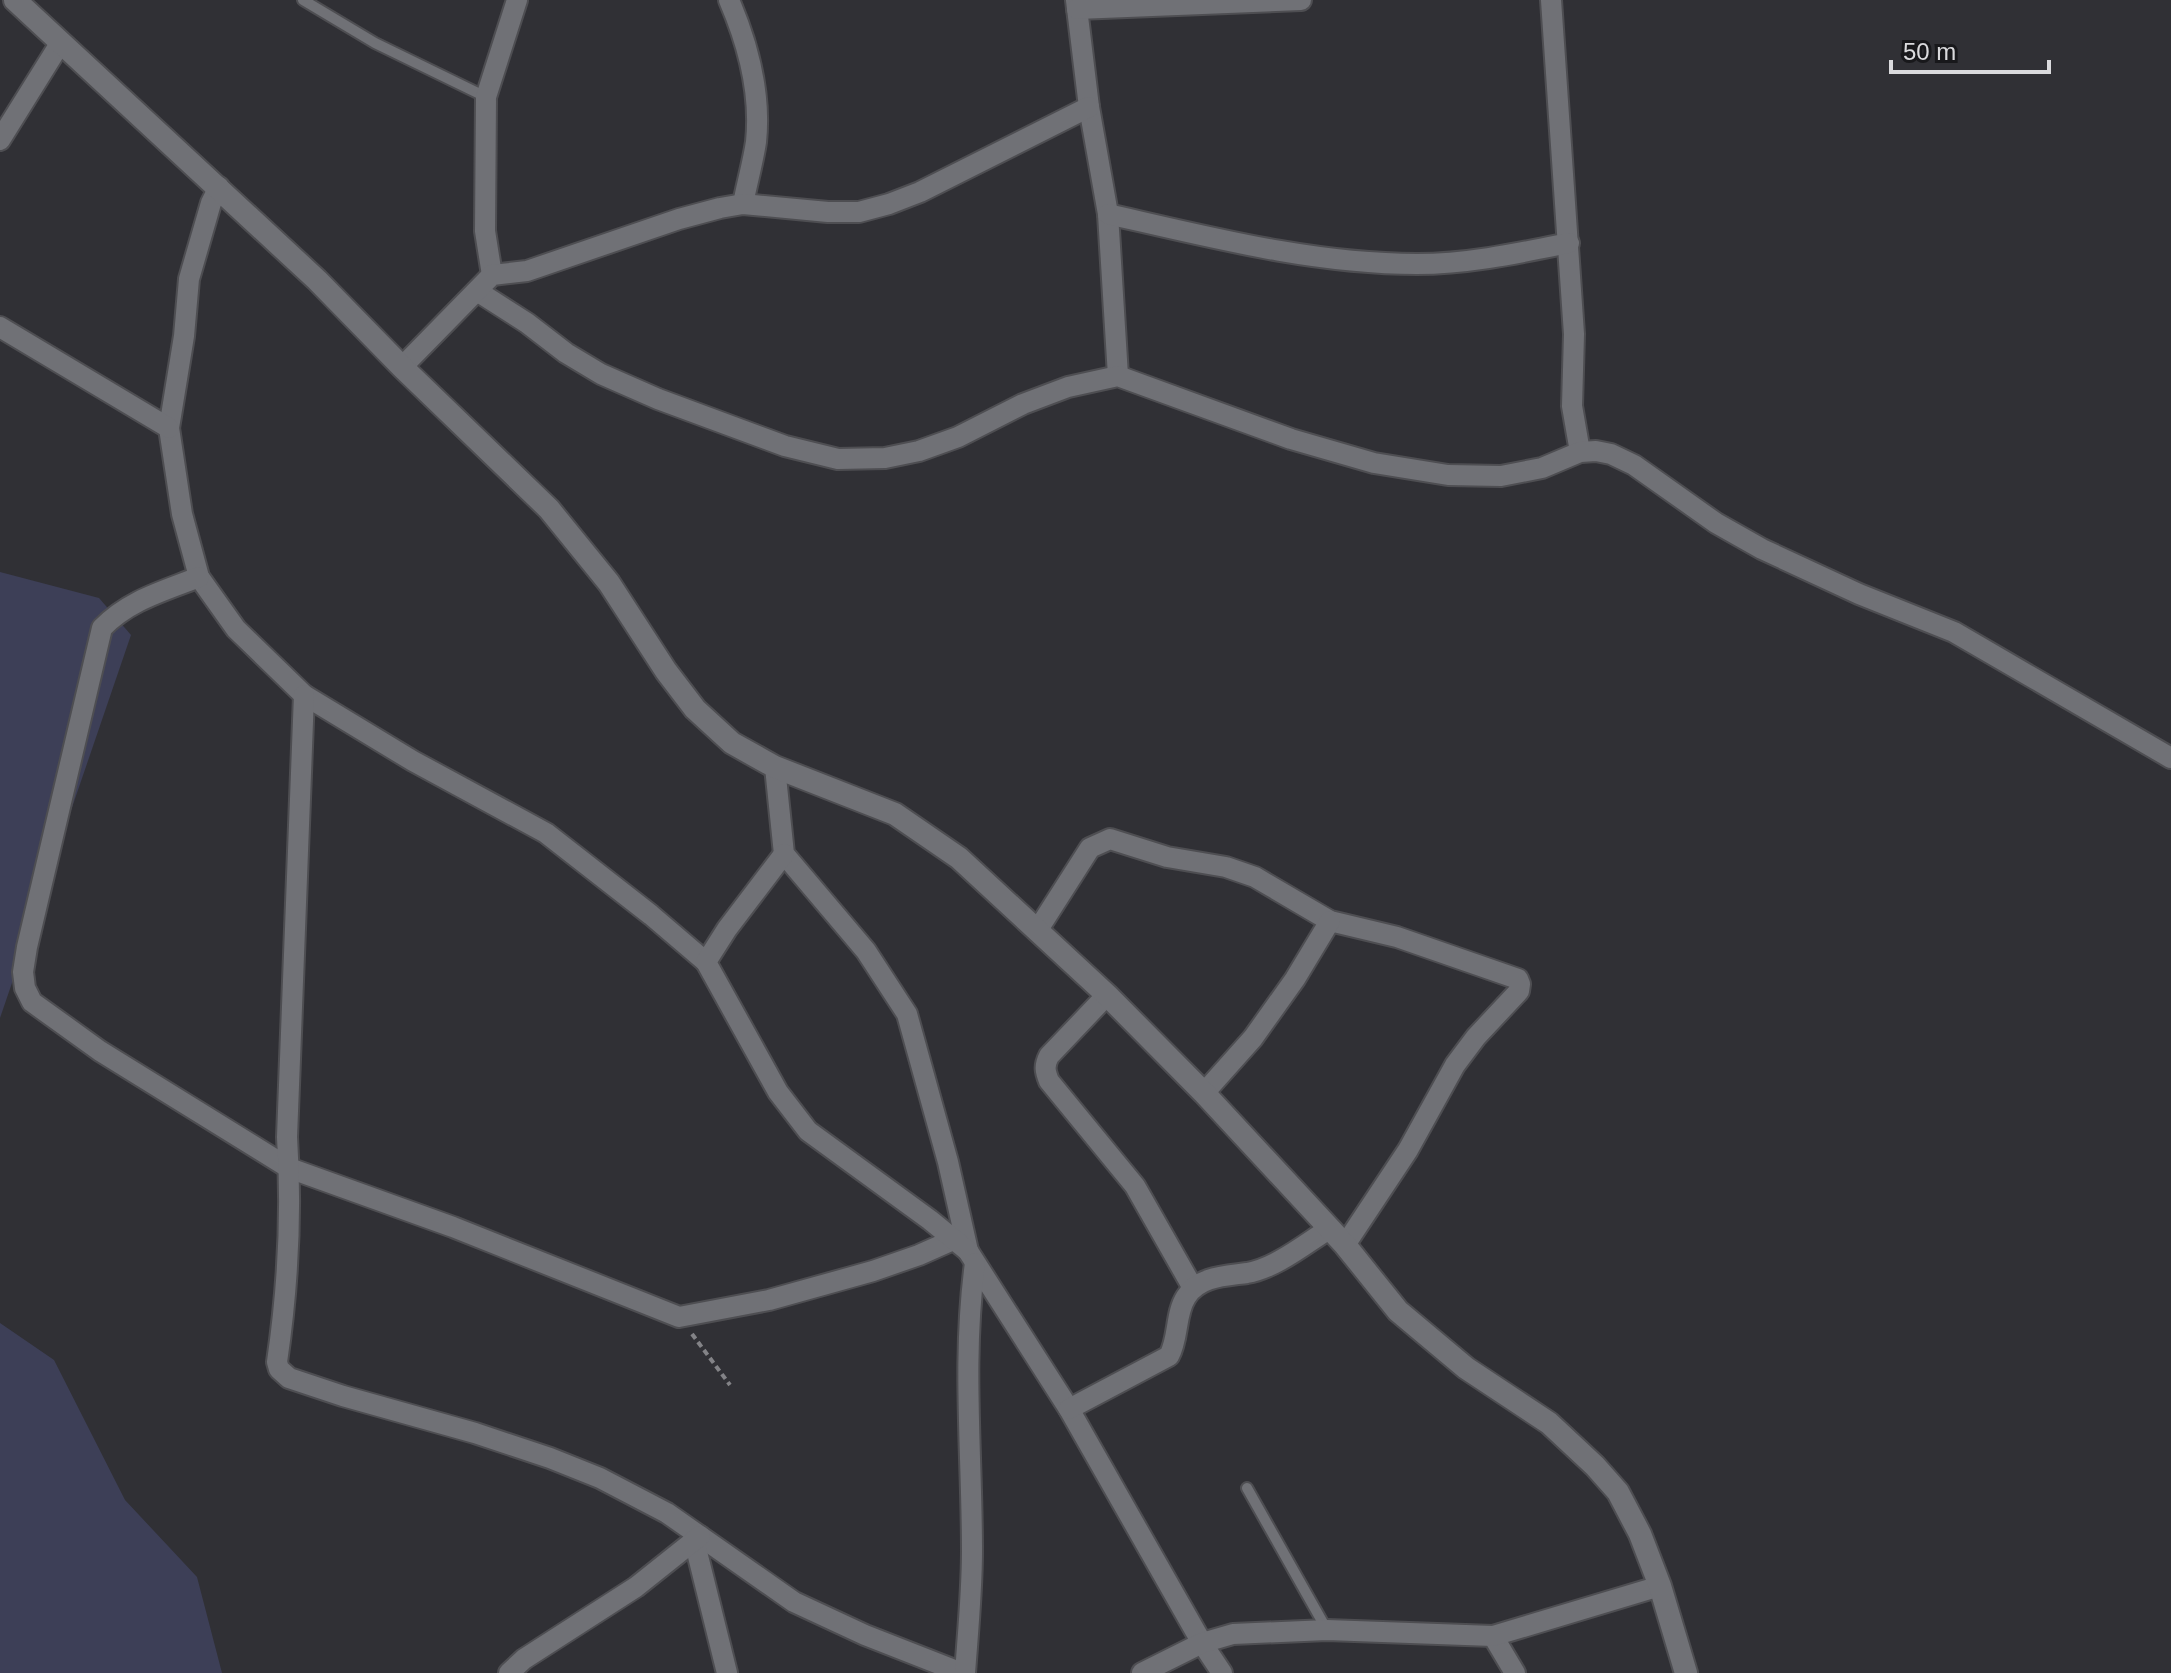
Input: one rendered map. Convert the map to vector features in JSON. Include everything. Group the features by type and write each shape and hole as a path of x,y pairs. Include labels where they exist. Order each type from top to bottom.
{"street":[{"path":"15,0 317,280 549,509 609,583 666,671 695,709 732,743 775,767 895,814 959,858 1107,995 1204,1093 1337,1237 1398,1311 1466,1368 1549,1423 1595,1466 1618,1492 1640,1534 1660,1586 1686,1673"},
{"path":"492,275 485,231 486,97 517,0"},
{"path":"729,0 742,30 757,114 755,143 743,204"},
{"path":"1118,376 1108,214 1089,107 1076,4 1301,0"},
{"path":"1551,0 1574,334 1572,406 1580,452"},
{"path":"0,140 61,42"},
{"path":"402,367 492,275 527,271 679,219 743,204 859,212 889,204 920,192 1089,107"},
{"path":"219,187 211,203 189,279 184,336 169,428 182,514 199,577 236,629 304,695 413,761 546,833 706,962 778,1092 808,1131 966,1251 1069,1409 1222,1673"},
{"path":"1108,214 1349,262 1419,264 1481,259 1569,243"},
{"path":"477,291 601,374 658,399 785,446 838,459 885,458 919,451 958,437 1023,404 1068,387 1118,376 1291,439 1374,463 1448,475 1501,476 1542,468 1580,452 1596,451 1634,465 1716,523 1762,549 1859,594 1954,632 2171,758"},
{"path":"0,327 169,428"},
{"path":"199,577 118,611 102,628 27,947 23,972 25,988 32,1002 100,1051 289,1168 453,1227 679,1317 769,1300 919,1255 966,1251"},
{"path":"304,695 287,1137 291,1197 277,1362 283,1374 343,1396 550,1458 638,1497 794,1602 865,1635 963,1673 972,1552 967,1398 969,1324 966,1251 948,1162 907,1014 866,951 784,854 775,767"},
{"path":"1037,931 1090,848 1110,839 1167,857 1226,867 1255,877 1330,921 1455,955 1515,976 1520,984 1519,991 1476,1037 1455,1065 1408,1150 1337,1237 1261,1269 1229,1273 1193,1288 1181,1305 1175,1342 1169,1356 1069,1409"},
{"path":"706,962 784,854"},
{"path":"1204,1093 1253,1038 1295,979 1330,921"},
{"path":"1107,995 1049,1056 1045,1073 1135,1186 1193,1288"},
{"path":"509,1673 524,1659 636,1587 697,1538"},
{"path":"697,1538 727,1673"},
{"path":"1142,1673 1202,1643 1233,1634 1327,1630 1493,1636 1660,1586"},
{"path":"1493,1636 1515,1673"}],"lane":[{"path":"303,0 375,43 486,97"},
{"path":"1247,1488 1327,1630"}],"path":[{"path":"679,1317 730,1385"}],"shaded area":[{"path":"0,572 99,598 131,635 0,1018"},
{"path":"0,1323 54,1360 125,1500 197,1577 222,1673 0,1673"}]}
